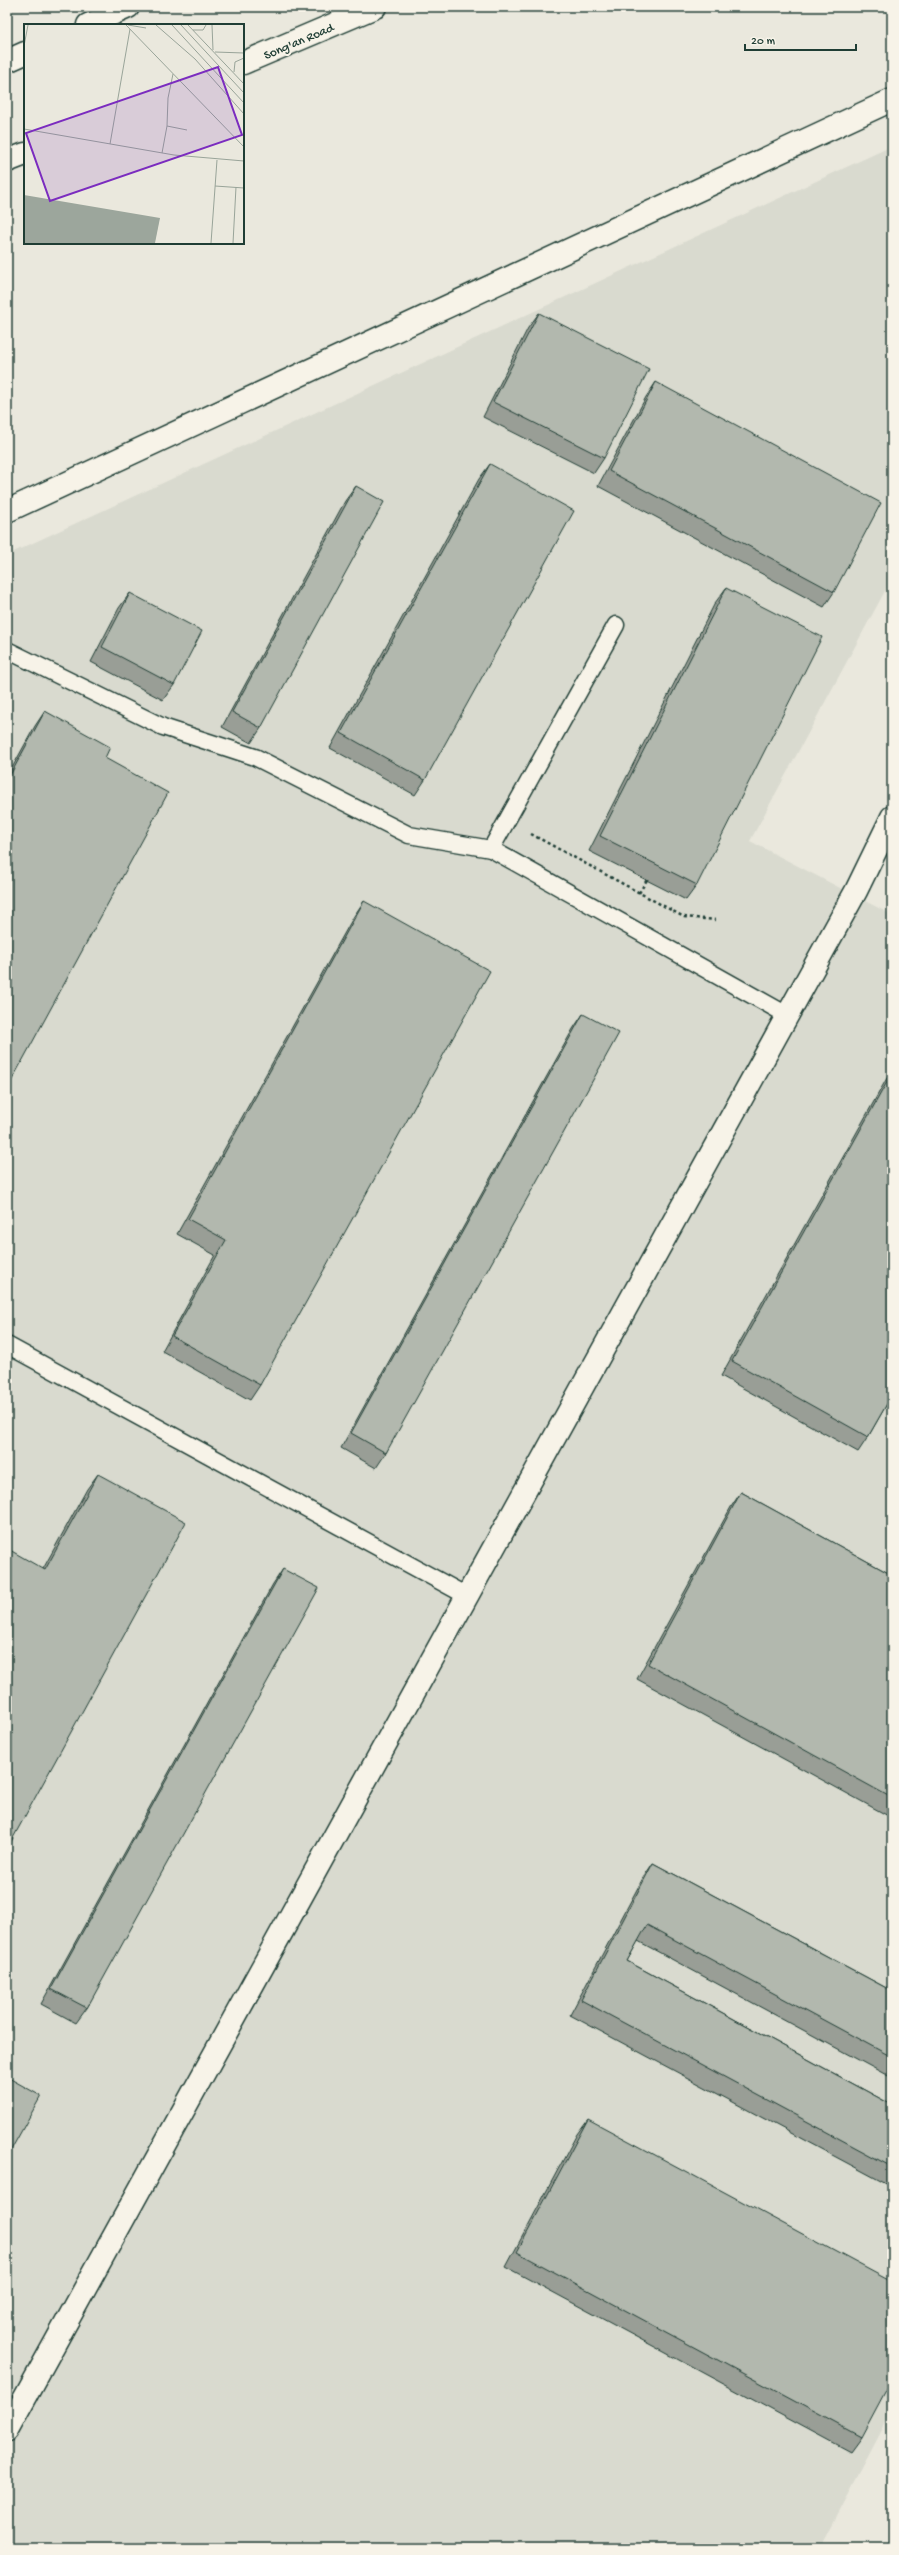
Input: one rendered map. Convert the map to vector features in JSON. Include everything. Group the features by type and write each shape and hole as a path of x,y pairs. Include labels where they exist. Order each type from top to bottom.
{"main road":[{"path":"90,24 128,7"},
{"name":"Song'an Road","path":"244,63 375,7"},
{"path":"7,61 24,53"},
{"path":"7,511 892,100"},
{"path":"7,161 24,154"},
{"path":"7,2430 856,891 892,817"}],"lane":[{"path":"491,849 616,624"},
{"path":"7,650 163,727 255,757 409,835 491,849 787,1015"},
{"path":"7,1345 467,1596"}],"path":[{"path":"531,834 684,917 716,920"},
{"path":"639,893 650,872"}],"shaded area":[{"path":"892,146 892,578 750,841 892,915 892,2411 820,2548 7,2548 7,555"}],"building":[{"path":"539,313 649,369 604,458 493,402"},
{"path":"656,382 881,503 834,592 609,471"},
{"path":"490,464 574,511 425,780 341,733"},
{"path":"356,486 384,502 261,728 232,712"},
{"path":"726,588 822,637 697,885 600,836"},
{"path":"130,593 202,631 174,685 102,647"},
{"path":"45,711 110,747 105,758 168,793 7,1089 7,781"},
{"path":"364,901 490,971 260,1385 172,1336 226,1240 188,1219"},
{"path":"583,1014 619,1033 386,1453 351,1433"},
{"path":"892,1073 892,1395 868,1437 732,1361"},
{"path":"98,1474 186,1522 7,1849 7,1550 8,1549 45,1570"},
{"path":"741,1492 892,1575 892,1798 648,1664"},
{"path":"283,1569 319,1588 87,2008 51,1989"},
{"path":"653,1863 892,1991 892,2057 647,1925 627,1961 892,2105 892,2167 581,2000"},
{"path":"7,2077 41,2096 7,2157"},
{"path":"588,2119 892,2282 892,2379 861,2437 517,2252"}]}
